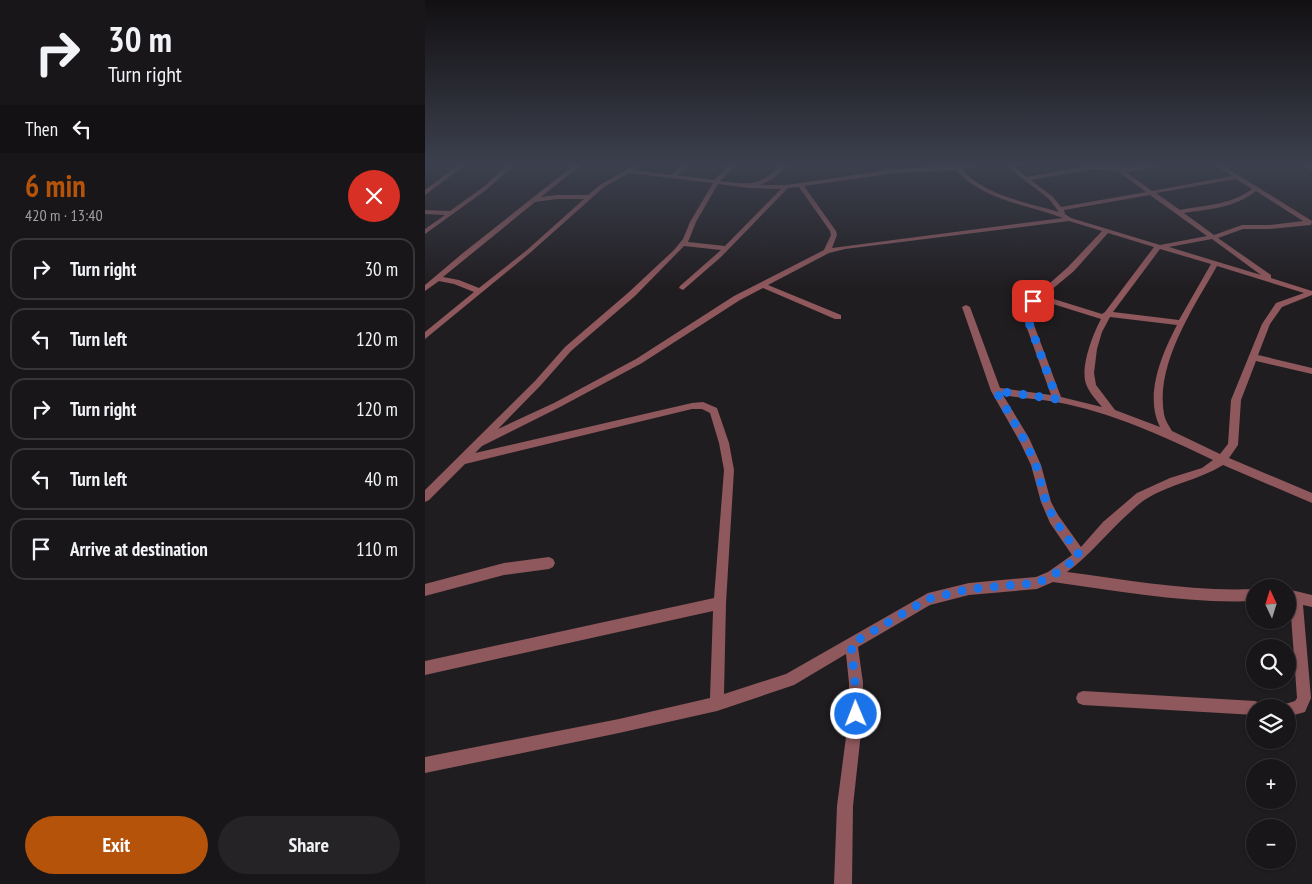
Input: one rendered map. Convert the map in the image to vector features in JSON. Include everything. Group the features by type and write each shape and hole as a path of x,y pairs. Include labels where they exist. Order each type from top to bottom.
{"street":[{"path":"425,232 460,206"},
{"path":"425,288 526,206"},
{"path":"425,336 529,251 578,206"},
{"path":"425,497 538,384 568,349 632,294 683,244 703,206"},
{"path":"683,288 727,248 768,206"},
{"path":"815,206 833,231 834,235 827,251"},
{"path":"1034,206 1106,231 1312,293"},
{"path":"1059,206 1067,217"},
{"path":"1061,209 1076,206"},
{"path":"1173,206 1276,282"},
{"path":"1181,212 1211,206"},
{"path":"1283,206 1311,223"},
{"path":"425,212 450,213"},
{"path":"479,443 602,382 639,361 737,298 827,251 1067,217"},
{"path":"1112,413 1091,385 1089,378 1090,358 1096,335 1105,316 1158,247 1214,237 1242,227 1269,227 1311,223"},
{"path":"1057,399 1027,317 1027,307 1071,269 1106,231"},
{"path":"683,244 727,248"},
{"path":"1168,434 1159,413 1160,373 1182,323 1215,263"},
{"path":"437,278 456,282 479,291"},
{"path":"763,285 838,317"},
{"path":"425,765 717,704 789,680 928,599 969,589 1037,583 1052,576 1080,556 1107,526 1141,496 1174,480 1205,471 1222,460 1233,445 1236,400 1262,331 1273,310 1287,301 1312,293"},
{"path":"1038,297 1105,316 1182,323"},
{"path":"966,307 996,391 1025,441 1036,465 1046,502 1054,519 1080,556"},
{"path":"1252,357 1312,371"},
{"path":"996,391 1057,399 1112,413 1168,434 1222,460 1312,498"},
{"path":"462,460 692,406 710,407 714,411 722,435 729,470 720,603 717,704"},
{"path":"425,590 504,569 549,563"},
{"path":"1052,576 1178,592 1234,596 1246,595"},
{"path":"1296,596 1312,602"},
{"path":"425,668 720,603"},
{"path":"1296,629 1304,698 1300,707 1296,708"},
{"path":"843,884 845,806 856,714 851,644"},
{"path":"1083,698 1246,707"}],"route":[{"path":"856,714 851,644 928,599 969,589 1037,583 1052,576 1080,556 1054,519 1046,502 1036,465 1025,441 996,391 1057,399 1027,317 1027,307 1033,301"}]}
